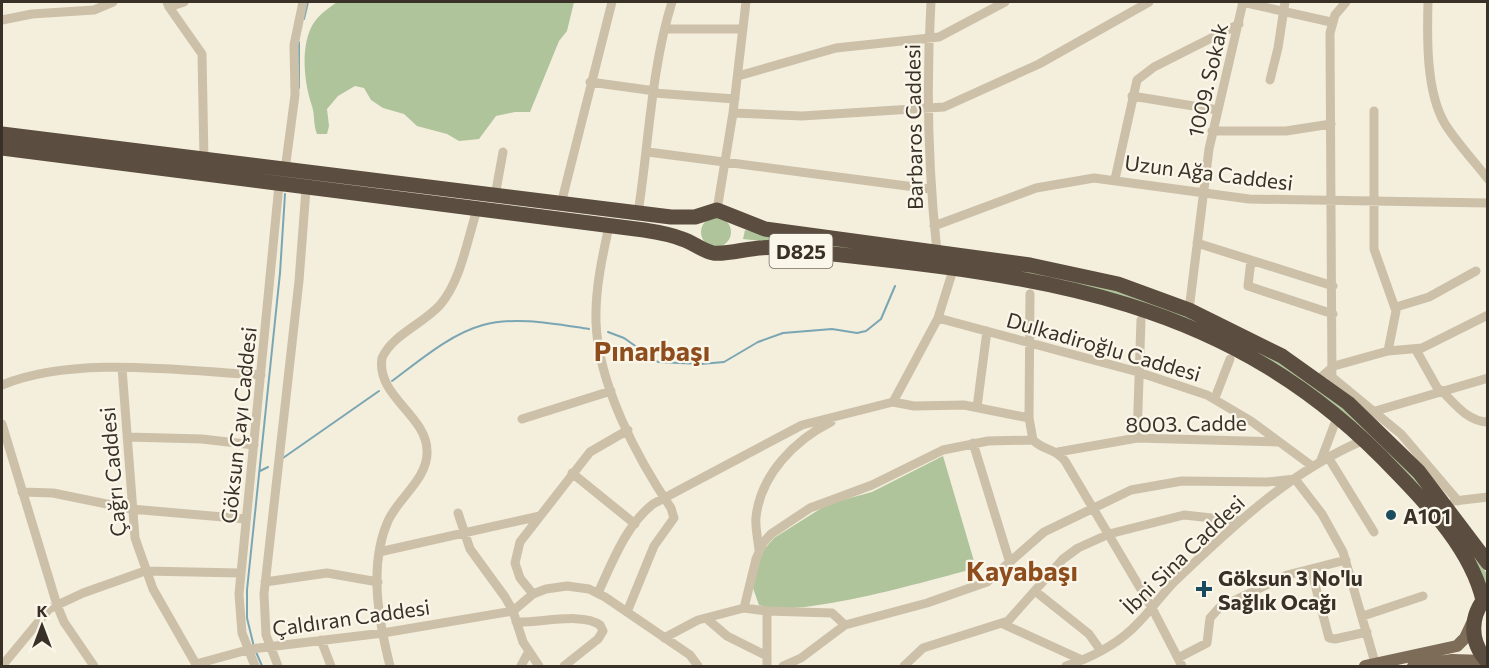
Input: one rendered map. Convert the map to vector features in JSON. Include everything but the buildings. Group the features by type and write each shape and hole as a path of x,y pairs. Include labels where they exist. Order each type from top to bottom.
{"highway":[{"name":"D825","path":"2,134 681,218 717,214 765,229 1030,265 1097,278 1146,292 1239,332 1328,383 1368,413 1406,458 1451,502 1488,563"},
{"name":"D825","path":"2,148 664,234 714,253 764,246 953,270 1062,286 1156,312 1235,347 1299,386 1338,415 1411,488 1450,536 1476,576 1485,597"},
{"path":"702,247 695,233 697,222 717,214 737,227 737,237 732,246 723,252"},
{"path":"1485,597 1474,620 1475,642 1487,662"}],"main road":[{"path":"1372,666 1457,646 1465,638 1474,620"},
{"path":"1413,666 1452,660 1487,662"}],"street":[{"path":"2,20 32,14 94,10 113,2"},
{"path":"184,2 168,4 202,54 204,160"},
{"path":"285,170 295,95 294,45 303,2"},
{"path":"561,204 612,2"},
{"path":"638,213 664,29 672,2"},
{"path":"717,214 735,99 746,2"},
{"name":"Barbaros Caddesi","path":"931,2 928,109 930,189 937,252"},
{"path":"738,76 836,48 929,39 950,32 1005,2"},
{"path":"733,112 802,116 928,109 958,102 1090,37 1149,2"},
{"path":"1243,2 1284,6 1331,22"},
{"name":"1009. Sokak","path":"1189,310 1212,131 1243,2"},
{"path":"1328,383 1334,366 1331,22 1346,2"},
{"path":"1428,2 1427,39 1437,105 1446,125 1488,179"},
{"path":"1270,80 1278,48 1284,6"},
{"path":"1115,179 1131,96 1137,80 1142,75 1239,24"},
{"path":"664,29 743,29"},
{"path":"590,82 655,92 735,99"},
{"path":"1131,96 1218,110"},
{"path":"1374,111 1376,261 1396,307 1396,323 1388,351"},
{"path":"1212,131 1271,132 1331,124"},
{"path":"495,196 503,152"},
{"path":"648,152 930,189"},
{"name":"Uzun Ağa Caddesi","path":"934,226 1051,184 1094,178 1115,179 1249,199 1488,203"},
{"name":"Göksun Çayı Caddesi","path":"255,666 239,618 240,573 279,185"},
{"name":"Göksun Çayı Caddesi","path":"278,666 266,647 265,582 299,281 306,189"},
{"path":"390,666 383,633 378,582 379,552 388,520 420,474 428,452 424,437 385,381 382,358 391,344 430,315 446,298 477,210"},
{"path":"609,226 597,290 596,324 600,357 611,391 628,430 674,518 654,546 627,612"},
{"path":"1197,243 1333,286"},
{"path":"1251,260 1248,286 1333,314"},
{"path":"893,402 938,318 953,270"},
{"path":"1396,307 1429,297 1476,271"},
{"path":"1030,294 1029,418 1033,440"},
{"path":"1334,366 1388,351 1416,350 1488,315"},
{"name":"Dulkadiroğlu Caddesi","path":"938,318 1138,372 1215,398 1312,466"},
{"path":"1137,438 1142,320"},
{"path":"977,407 987,332"},
{"path":"1416,350 1440,391 1467,415 1485,422 1488,431"},
{"path":"1215,398 1230,359"},
{"path":"1328,383 1334,366"},
{"path":"2,385 56,373 122,368 261,375"},
{"name":"Çağrı Caddesi","path":"122,368 135,538 145,571 197,665"},
{"path":"1368,413 1488,378"},
{"path":"522,419 611,391"},
{"path":"598,593 615,557 647,509 794,429 893,402 914,406 957,404 1029,418"},
{"path":"744,608 759,550 756,515 762,494 778,465 798,443 844,415"},
{"path":"1338,415 1325,458 1374,532"},
{"path":"2,424 57,605 64,622 94,666"},
{"path":"533,594 520,578 515,555 520,542 572,473 596,447 628,430"},
{"path":"127,437 172,438 254,445"},
{"name":"8003. Cadde","path":"1058,452 1137,438 1279,442"},
{"path":"759,550 771,534 820,503 873,485 932,454 973,443 1033,440 1042,447 1058,452 1152,608 1180,662 1207,643 1209,623 1215,611 1281,578 1346,560"},
{"name":"İbni Sina Caddesi","path":"1066,666 1101,651 1137,624 1170,586 1240,521 1295,478 1325,458 1365,440"},
{"path":"973,443 1010,563"},
{"path":"572,473 635,524"},
{"path":"783,666 801,658 845,625 978,587 993,579 1044,532 1131,490 1162,483 1205,479 1267,482 1295,478 1327,523 1346,560 1363,615 1372,666"},
{"path":"22,492 53,493 131,509 246,519"},
{"path":"1451,502 1488,497"},
{"path":"458,513 463,532 475,557 513,611 528,652 539,666"},
{"path":"904,666 923,648 1002,624 1035,591 1056,565 1070,554 1109,534 1184,515 1240,521"},
{"path":"379,552 540,516"},
{"path":"1311,569 1329,638 1335,639 1367,632"},
{"path":"2,666 37,622 57,605 145,571 240,573"},
{"path":"265,582 327,573 378,582"},
{"path":"513,611 533,594 546,589 567,586 598,593 690,655 698,666"},
{"path":"1035,591 1089,634 1101,651"},
{"path":"1363,615 1424,596"},
{"path":"664,638 690,623 744,608 832,613 845,625"},
{"name":"Çaldıran Caddesi","path":"197,665 249,649 383,633 513,611"},
{"path":"767,611 767,661"},
{"path":"516,622 545,622 571,618 590,620 600,625 603,632 598,639 564,666"},
{"path":"706,618 727,636 767,661"},
{"path":"1002,624 1082,660"},
{"path":"321,640 331,666"},
{"path":"520,666 528,652"}],"green space":[{"path":"337,2 574,2 567,31 559,41 530,112 496,116 479,139 459,141 447,134 417,126 404,114 383,108 371,100 364,88 355,86 338,96 327,109 329,126 327,134 317,134 305,76 306,43 316,20"},
{"path":"716,217 727,221 731,232 727,243 716,247 705,243 701,232 705,221"},
{"path":"745,230 1085,280 1167,306 1285,364 1345,407 1403,461 1471,548 1487,574 1487,589 1480,573 1402,469 1371,438 1303,382 1208,328 1123,296 1063,280 888,255 743,239"},
{"path":"943,456 976,568 833,603 777,608 759,605 753,588 762,552 774,538 828,504 872,492"}],"waterway":[{"path":"304,19 308,2"},
{"path":"299,42 299,88"},
{"path":"254,647 247,618 247,590 280,273 285,194"},
{"path":"608,332 624,338 658,362 701,364 724,362 758,342 783,333 832,329 857,333 866,331 881,319 895,286"},
{"path":"392,381 447,341 483,325 522,321 589,329"},
{"path":"283,458 379,391"},
{"path":"260,471 268,467"},
{"path":"256,652 262,666"}],"place":[{"name":"A101","path":"1391,515"},
{"name":"Göksun 3 No'lu Sağlık Ocağı","path":"1204,589"}],"district":[{"name":"Pınarbaşı","path":"652,350"},
{"name":"Kayabaşı","path":"1022,570"}]}
